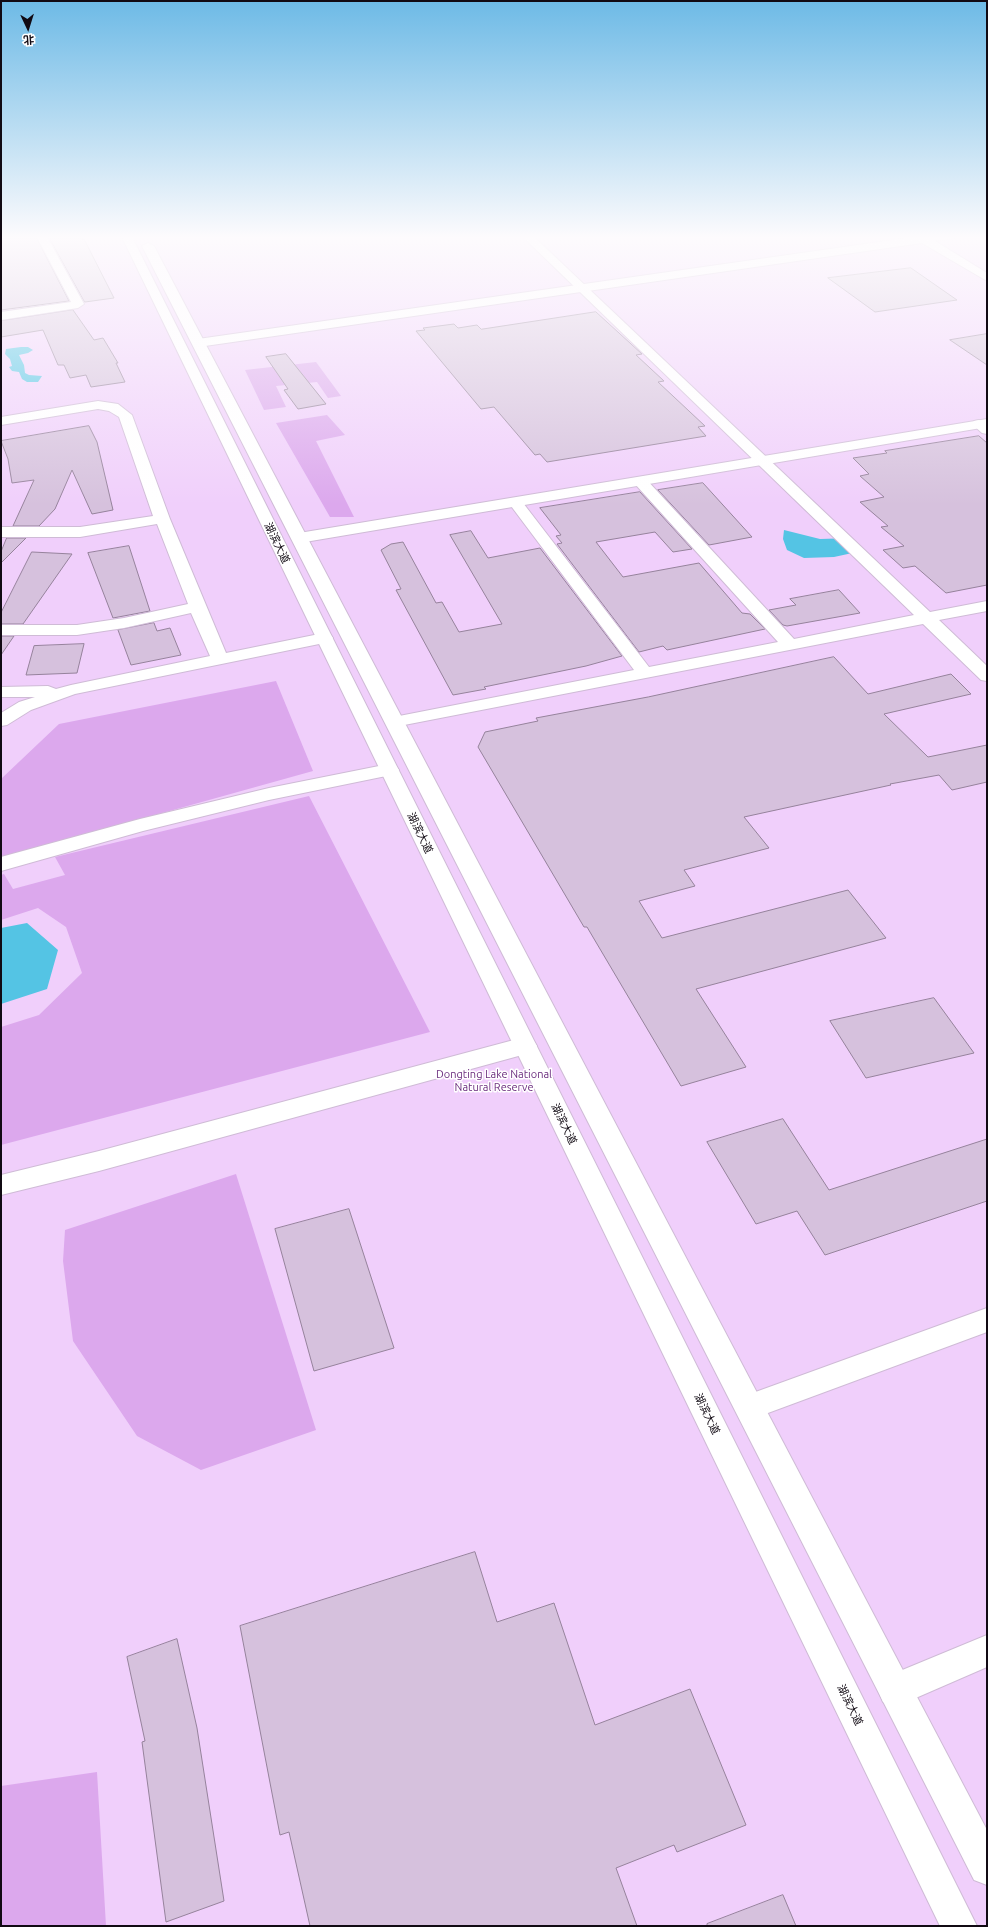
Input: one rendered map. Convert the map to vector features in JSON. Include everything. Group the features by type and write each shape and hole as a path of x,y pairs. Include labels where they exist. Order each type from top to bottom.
{"main road":[{"name":"湖滨大道","path":"170,325 960,1926"},
{"name":"湖滨大道","path":"189,325 987,1867"},
{"path":"198,343 322,325"},
{"path":"621,325 987,676"},
{"path":"1,421 98,405 113,407 125,414 162,519 220,660"},
{"path":"8,407 23,410 64,410"},
{"path":"299,538 762,460 984,426"},
{"path":"640,481 790,644"},
{"path":"515,502 645,673"},
{"path":"1,532 80,532 162,519"},
{"path":"394,722 987,606"},
{"path":"1,630 78,630 124,624 197,607"},
{"path":"1,721 25,706 71,690 324,638"},
{"path":"1,692 71,690"},
{"path":"1,864 140,825 269,794 389,770"},
{"path":"1,1185 99,1161 525,1046"},
{"path":"748,1407 987,1320"},
{"path":"895,1690 987,1651"}],"green space":[{"name":"Dongting Lake National Natural Reserve","path":"1,325 987,325 987,1926 1,1926"}],"shaded area":[{"path":"316,362 341,396 328,398 317,382 276,386 286,407 264,410 245,370"},
{"path":"327,415 345,435 316,441 354,517 330,517 276,423"},
{"path":"276,681 313,771 1,858 1,779 59,724"},
{"path":"309,796 430,1032 1,1145 1,1027 39,1015 82,973 66,927 38,908 1,920 1,875 4,874 13,889 65,875 55,857"},
{"path":"236,1174 316,1430 201,1470 137,1436 73,1341 63,1261 65,1230"},
{"path":"97,1772 106,1926 1,1926 1,1786"}],"water":[{"path":"28,347 33,350 19,355 24,365 25,373 29,375 42,376 38,382 27,382 22,379 19,372 12,371 9,367 12,366 10,359 5,354 6,349"},
{"path":"784,530 820,539 852,538 857,552 834,557 804,558 787,550 783,539"},
{"path":"27,923 58,950 47,989 1,1004 1,928"}],"building":[{"path":"1,325 83,325 94,340 103,338 118,363 116,363 125,382 91,387 86,375 70,378 64,365 58,365 43,330 1,337"},
{"path":"447,325 455,325 458,328 477,325 481,329 509,325 610,325 642,354 636,355 664,381 658,382 705,426 698,427 706,436 547,462 540,454 535,455 494,407 481,409 416,331 425,330 423,328"},
{"path":"987,334 987,365 950,340"},
{"path":"286,354 326,404 298,409 284,390 288,389 266,357"},
{"path":"89,426 97,442 113,510 92,514 72,470 55,509 39,526 13,526 34,480 12,483 8,459 1,441"},
{"path":"979,436 987,443 987,585 946,593 915,566 903,568 883,550 904,546 881,527 888,526 860,502 884,497 860,476 869,474 853,458 887,453 885,451"},
{"path":"703,483 752,537 709,545 658,490"},
{"path":"640,492 692,549 673,552 655,532 596,542 623,577 699,563 742,613 750,614 765,629 667,650 663,646 639,652 557,544 562,543 556,536 561,535 540,508"},
{"path":"471,531 488,558 540,548 622,656 586,666 484,687 486,689 453,695 396,590 401,589 381,550 391,544 403,542 436,603 442,602 459,632 502,624 450,535"},
{"path":"7,538 26,538 1,563 1,552"},
{"path":"129,546 150,611 113,618 88,553"},
{"path":"32,552 72,554 23,624 1,624 1,613"},
{"path":"839,590 860,613 787,626 783,625 769,610 796,605 790,599"},
{"path":"154,623 157,631 170,628 181,655 131,665 118,630"},
{"path":"1,636 14,636 1,655"},
{"path":"84,644 77,673 26,675 34,646"},
{"path":"834,657 868,694 951,674 971,694 884,714 928,757 987,745 987,782 952,790 939,775 890,784 891,785 744,817 769,848 684,870 695,886 639,901 662,938 848,890 886,938 696,989 746,1067 681,1086 587,927 584,927 478,747 485,732 538,721 536,718 648,697"},
{"path":"934,998 974,1053 866,1078 830,1021"},
{"path":"783,1119 829,1190 987,1139 987,1201 825,1255 797,1211 756,1224 707,1142"},
{"path":"349,1209 394,1348 314,1371 275,1229"},
{"path":"475,1552 497,1622 554,1603 595,1725 690,1689 746,1825 677,1852 674,1845 616,1868 637,1926 310,1926 289,1832 280,1835 240,1626"},
{"path":"177,1639 197,1728 224,1901 166,1922 142,1742 145,1741 127,1657"},
{"path":"783,1895 796,1926 707,1926 707,1924"}]}
